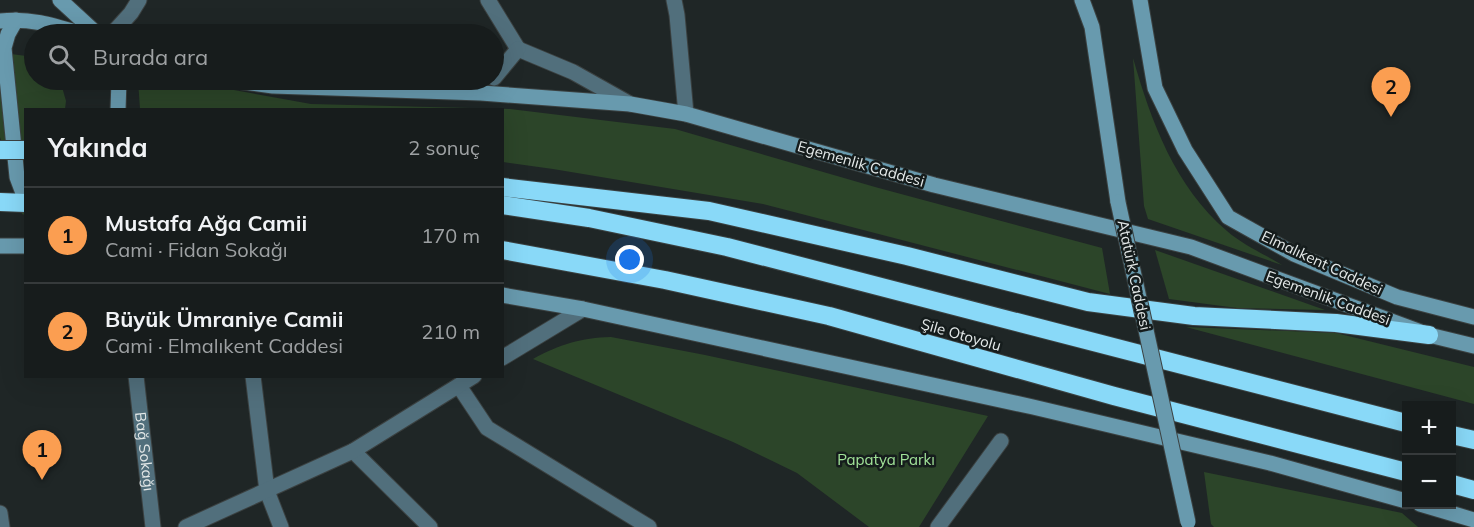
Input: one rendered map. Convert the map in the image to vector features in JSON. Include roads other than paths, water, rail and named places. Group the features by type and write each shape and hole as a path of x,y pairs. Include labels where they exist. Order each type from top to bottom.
{"highway":[{"path":"0,150 24,150"},
{"path":"504,187 709,211 907,256 1088,302 1194,316 1336,323 1429,335"},
{"path":"0,202 24,202"},
{"name":"Şile Otoyolu","path":"504,204 589,218 727,248 1402,422"},
{"name":"Şile Otoyolu","path":"504,250 665,280 829,316 1114,396 1402,471"},
{"path":"1456,436 1474,440"},
{"path":"1456,485 1474,490"}],"street":[{"path":"60,0 86,24"},
{"path":"121,24 139,0"},
{"path":"488,0 503,24"},
{"path":"674,0 686,114"},
{"name":"Atatürk Caddesi","path":"1083,0 1092,27 1118,202 1188,524"},
{"name":"Atatürk Caddesi","path":"1092,27 1096,0"},
{"name":"Elmalıkent Caddesi","path":"1140,0 1155,88 1185,150 1228,217 1294,254 1397,297 1474,317"},
{"path":"24,196 17,177 4,48 8,34 8,21 46,24"},
{"path":"504,26 518,49 573,72 630,104"},
{"path":"504,66 518,49"},
{"path":"117,108 118,90"},
{"name":"Egemenlik Caddesi","path":"392,90 481,93 630,104 686,114 934,185 1191,247 1429,335 1474,346"},
{"path":"0,246 24,246"},
{"path":"504,296 583,309 1056,412 1270,463 1402,500"},
{"path":"504,357 583,309"},
{"name":"Bağ Sokağı","path":"136,378 153,527"},
{"path":"253,378 267,491 281,527"},
{"path":"186,527 353,451 471,378"},
{"path":"459,386 488,428 650,527"},
{"path":"938,527 1001,441"},
{"path":"353,451 430,527"},
{"path":"1437,509 1474,520"},
{"path":"0,513 2,527"}],"place":[{"name":"Büyük Ümraniye Camii","path":"1391,117"},
{"name":"Mustafa Ağa Camii","path":"42,480"}],"park label":[{"name":"Papatya Parkı","path":"886,460"}]}
